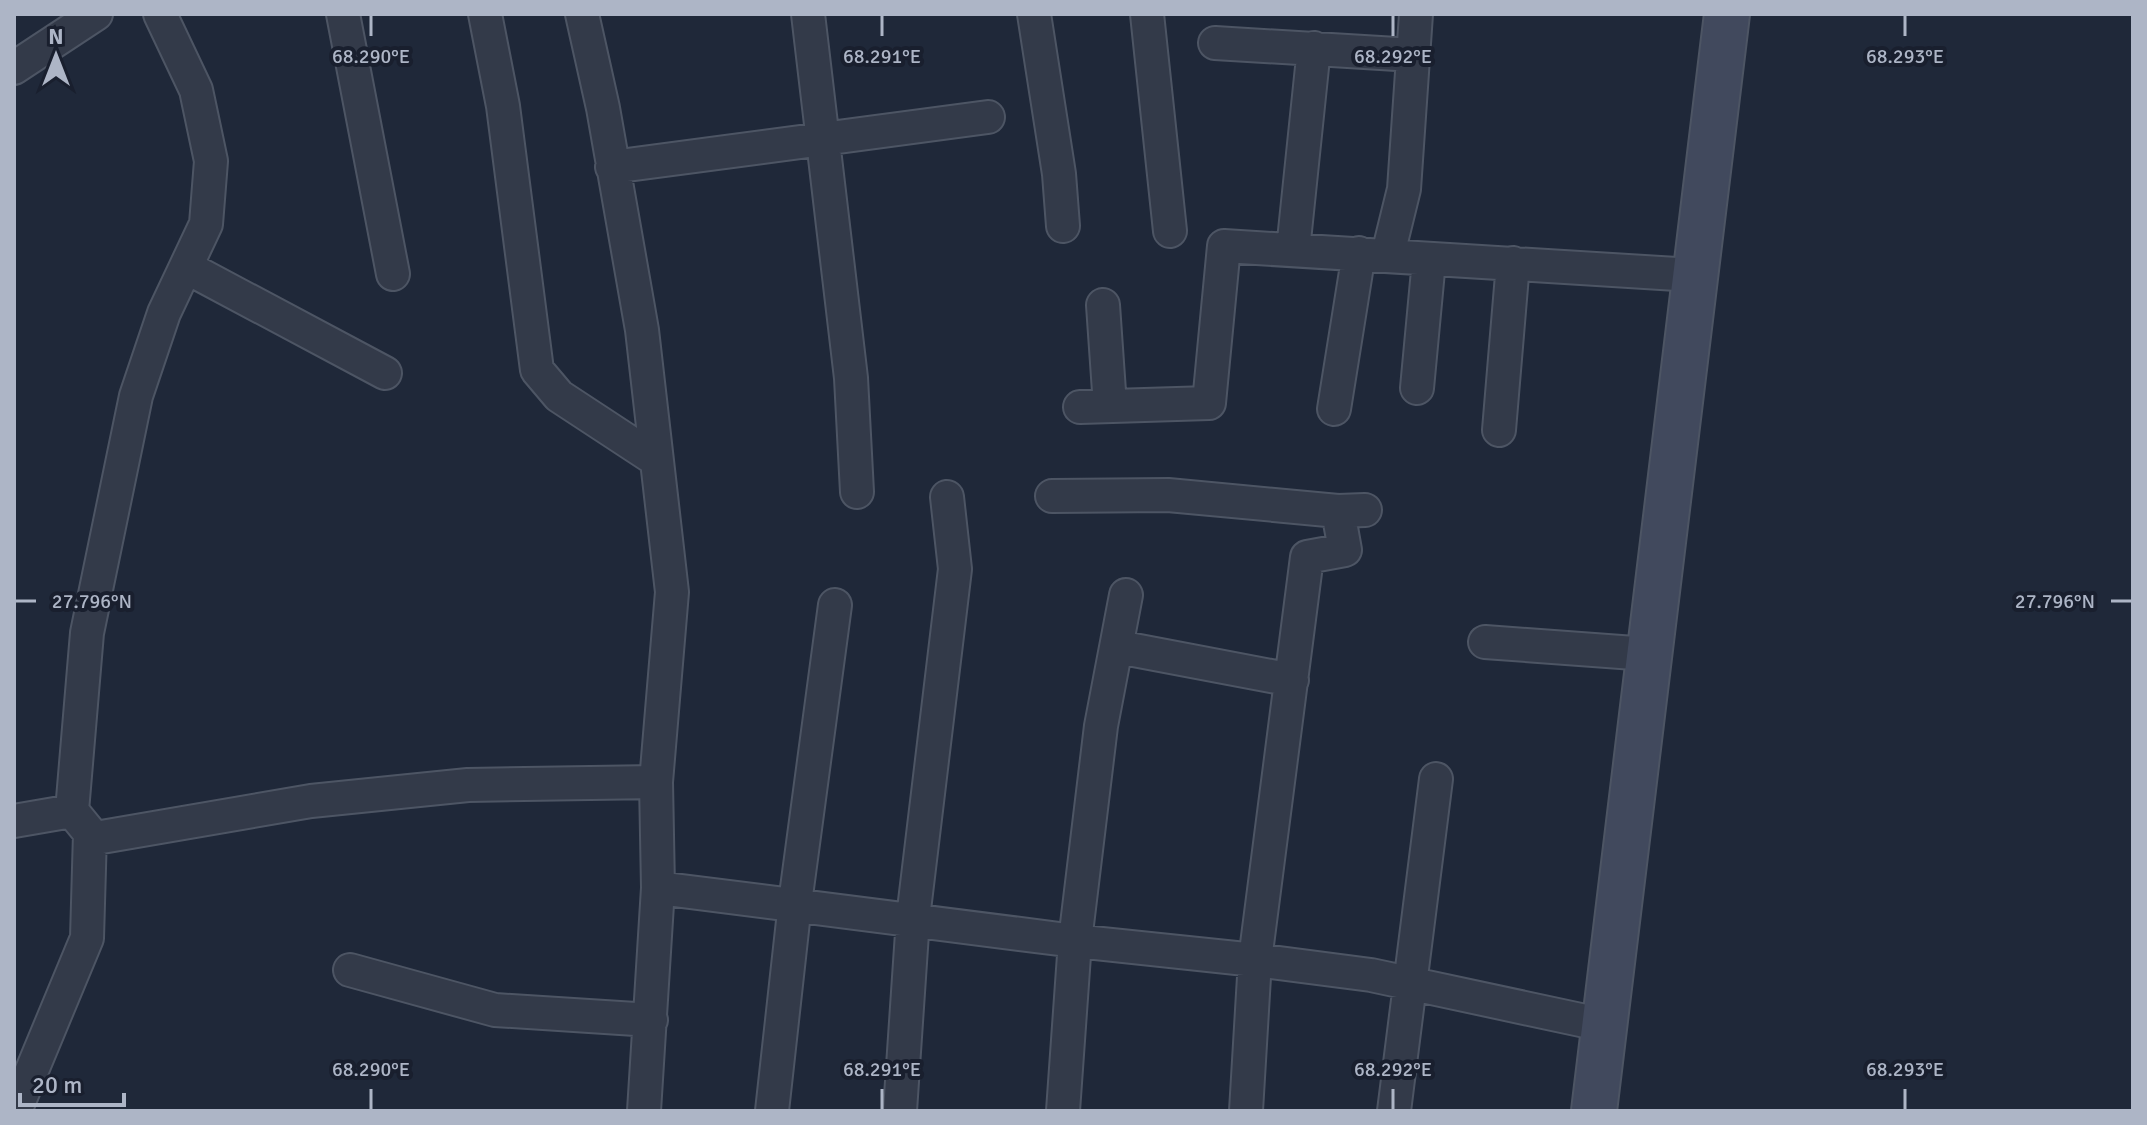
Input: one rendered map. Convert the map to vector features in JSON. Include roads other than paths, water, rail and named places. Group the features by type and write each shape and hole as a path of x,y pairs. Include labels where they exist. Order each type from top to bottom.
{"main road":[{"path":"1594,1111 1727,14"}],"street":[{"path":"14,68 96,14"},
{"path":"15,1111 87,938 90,833 72,811 87,633 136,396 164,313 206,224 211,161 196,90 160,14"},
{"path":"343,14 393,274"},
{"path":"485,14 508,137 537,370 559,396 655,459"},
{"path":"582,14 642,330 672,592 656,782 658,888 644,1111"},
{"path":"808,14 851,378 857,492"},
{"path":"1034,14 1059,174 1063,226"},
{"path":"1147,14 1170,231"},
{"path":"1334,409 1374,254 1404,189 1416,14"},
{"path":"1215,43 1413,55"},
{"path":"1293,250 1314,48"},
{"path":"612,167 822,142 988,117"},
{"path":"1103,305 1095,407 1209,403 1224,246 1693,275"},
{"path":"1417,388 1429,260"},
{"path":"1499,430 1513,263"},
{"path":"186,267 385,373"},
{"path":"1052,496 1168,495 1351,511 1345,550 1307,557 1255,960 1246,1111"},
{"path":"900,1111 913,918 955,569 947,497"},
{"path":"1063,1111 1075,941 1101,726 1126,595"},
{"path":"772,1111 795,903 835,605"},
{"path":"1485,642 1648,654"},
{"path":"1118,647 1292,680"},
{"path":"1394,1111 1436,779"},
{"path":"90,839 311,801 468,785 656,782"},
{"path":"14,821 72,811"},
{"path":"658,888 1371,975 1604,1025"},
{"path":"350,970 495,1010 651,1020"}]}
